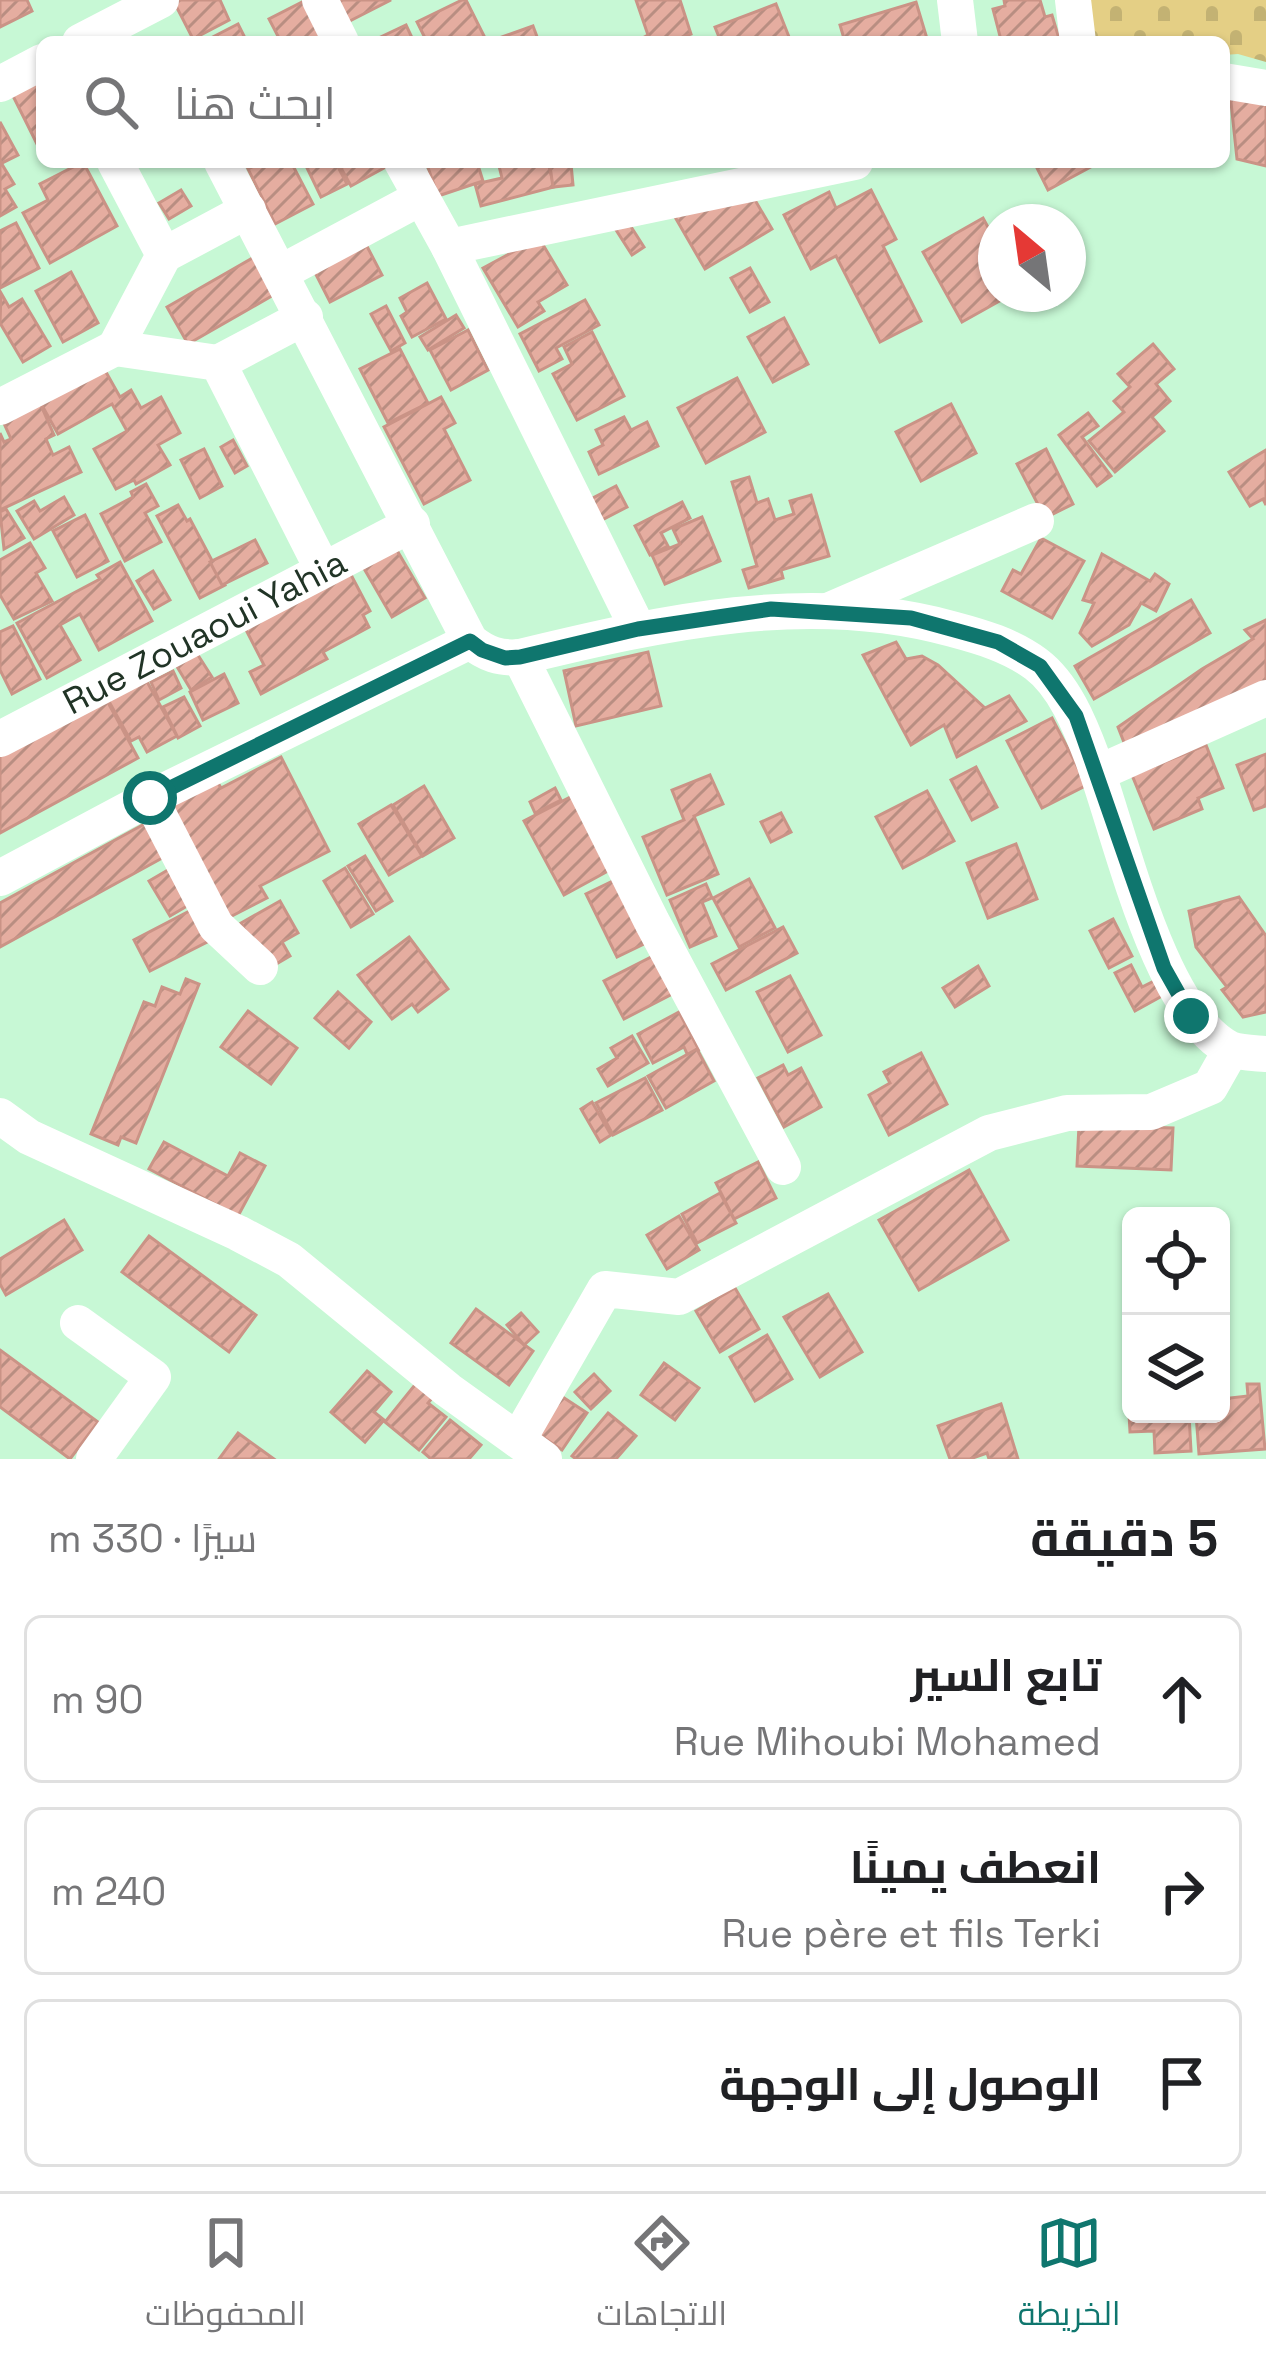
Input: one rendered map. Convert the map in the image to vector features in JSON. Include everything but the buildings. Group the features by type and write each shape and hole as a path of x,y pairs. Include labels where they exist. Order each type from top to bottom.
{"street":[{"path":"320,0 338,36"},
{"path":"955,0 959,36"},
{"path":"1073,0 1077,36"},
{"path":"94,36 148,13"},
{"path":"0,84 36,65"},
{"path":"1230,82 1266,88"},
{"path":"119,168 164,255"},
{"path":"0,1116 29,1137 289,1260 448,1390 531,1449 605,1289 679,1298 988,1132 1066,1113 1151,1112 1210,1087 1249,1052 1191,1016 1164,968 1076,716 1040,666 998,642 911,618 771,609 638,629 520,657 505,658 470,641 225,168"},
{"path":"405,168 638,629"},
{"path":"449,248 827,168"},
{"path":"282,272 420,198"},
{"path":"0,407 115,348 164,255 248,210"},
{"path":"115,348 218,363 305,317"},
{"path":"218,363 322,568"},
{"path":"826,613 1036,520"},
{"name":"Rue Zouaoui Yahia","path":"0,739 412,524"},
{"path":"0,878 150,798 470,641"},
{"path":"520,657 652,922 783,1167"},
{"path":"1098,773 1266,698"},
{"path":"150,798 217,926 260,967"},
{"path":"78,1323 153,1377 94,1459"}],"green space":[{"path":"1075,0 1266,0 1266,62 1230,55 1230,36 1086,36"}],"route":[{"path":"150,798 470,641 505,658 638,629 771,609 911,618 998,642 1040,666 1076,716 1164,968 1191,1016"}]}
